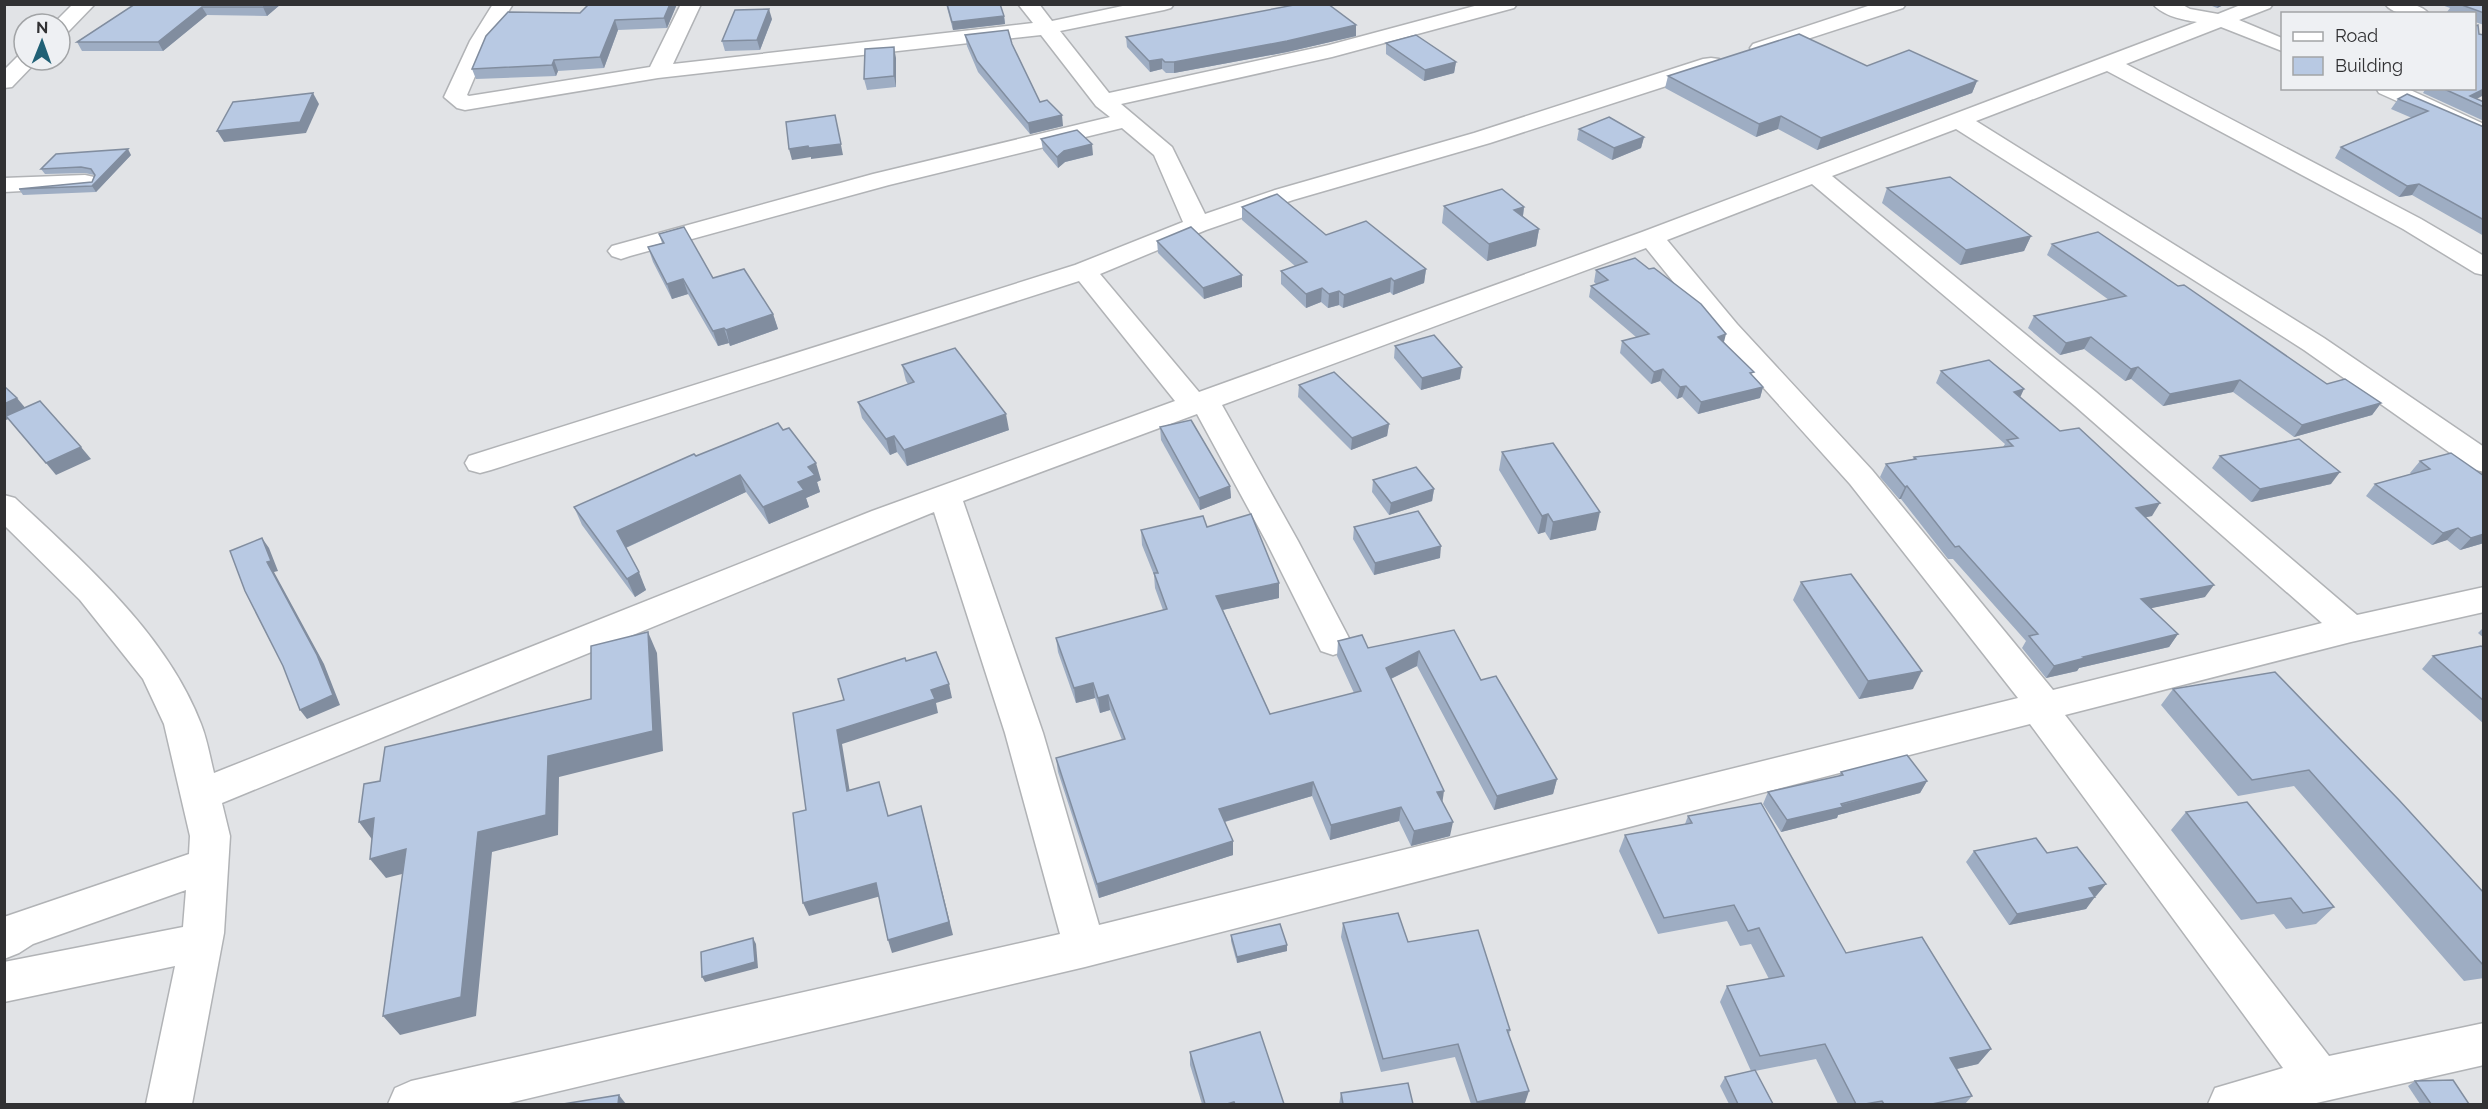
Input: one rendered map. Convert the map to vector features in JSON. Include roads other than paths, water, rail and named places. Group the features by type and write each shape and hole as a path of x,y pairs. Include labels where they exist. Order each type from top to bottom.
{"street":[{"path":"72,16 85,4"},
{"path":"503,4 480,41 456,97 465,103 658,72 1046,27 1164,4"},
{"path":"658,72 691,4"},
{"path":"1028,4 1104,101 1164,152 1197,225"},
{"path":"1104,101 1332,51 1507,4"},
{"path":"480,464 1084,271 1197,225 1284,195 1493,135 1896,4"},
{"path":"2163,4 2185,14 2223,21 2281,44"},
{"path":"200,795 945,496 1651,237 2263,4"},
{"path":"2395,4 2414,12"},
{"path":"2110,64 2412,224 2484,267"},
{"path":"2391,90 2484,133"},
{"path":"1957,119 2314,344 2484,462"},
{"path":"621,250 882,179 1127,120"},
{"path":"1816,175 1967,297 2161,462 2351,629"},
{"path":"6,191 85,182"},
{"path":"6,191 55,203"},
{"path":"1651,237 1727,330 1861,477 2043,708 2320,1080"},
{"path":"1084,271 1199,402 1282,542 1333,642"},
{"path":"945,496 1024,733 1085,948"},
{"path":"4,506 92,591 157,671 183,724 210,836 201,942 169,1104"},
{"path":"411,1104 1085,948 2351,629 2484,598"},
{"path":"4,940 19,930 208,865"},
{"path":"4,982 201,942"},
{"path":"2231,1104 2320,1080 2484,1044"}]}
